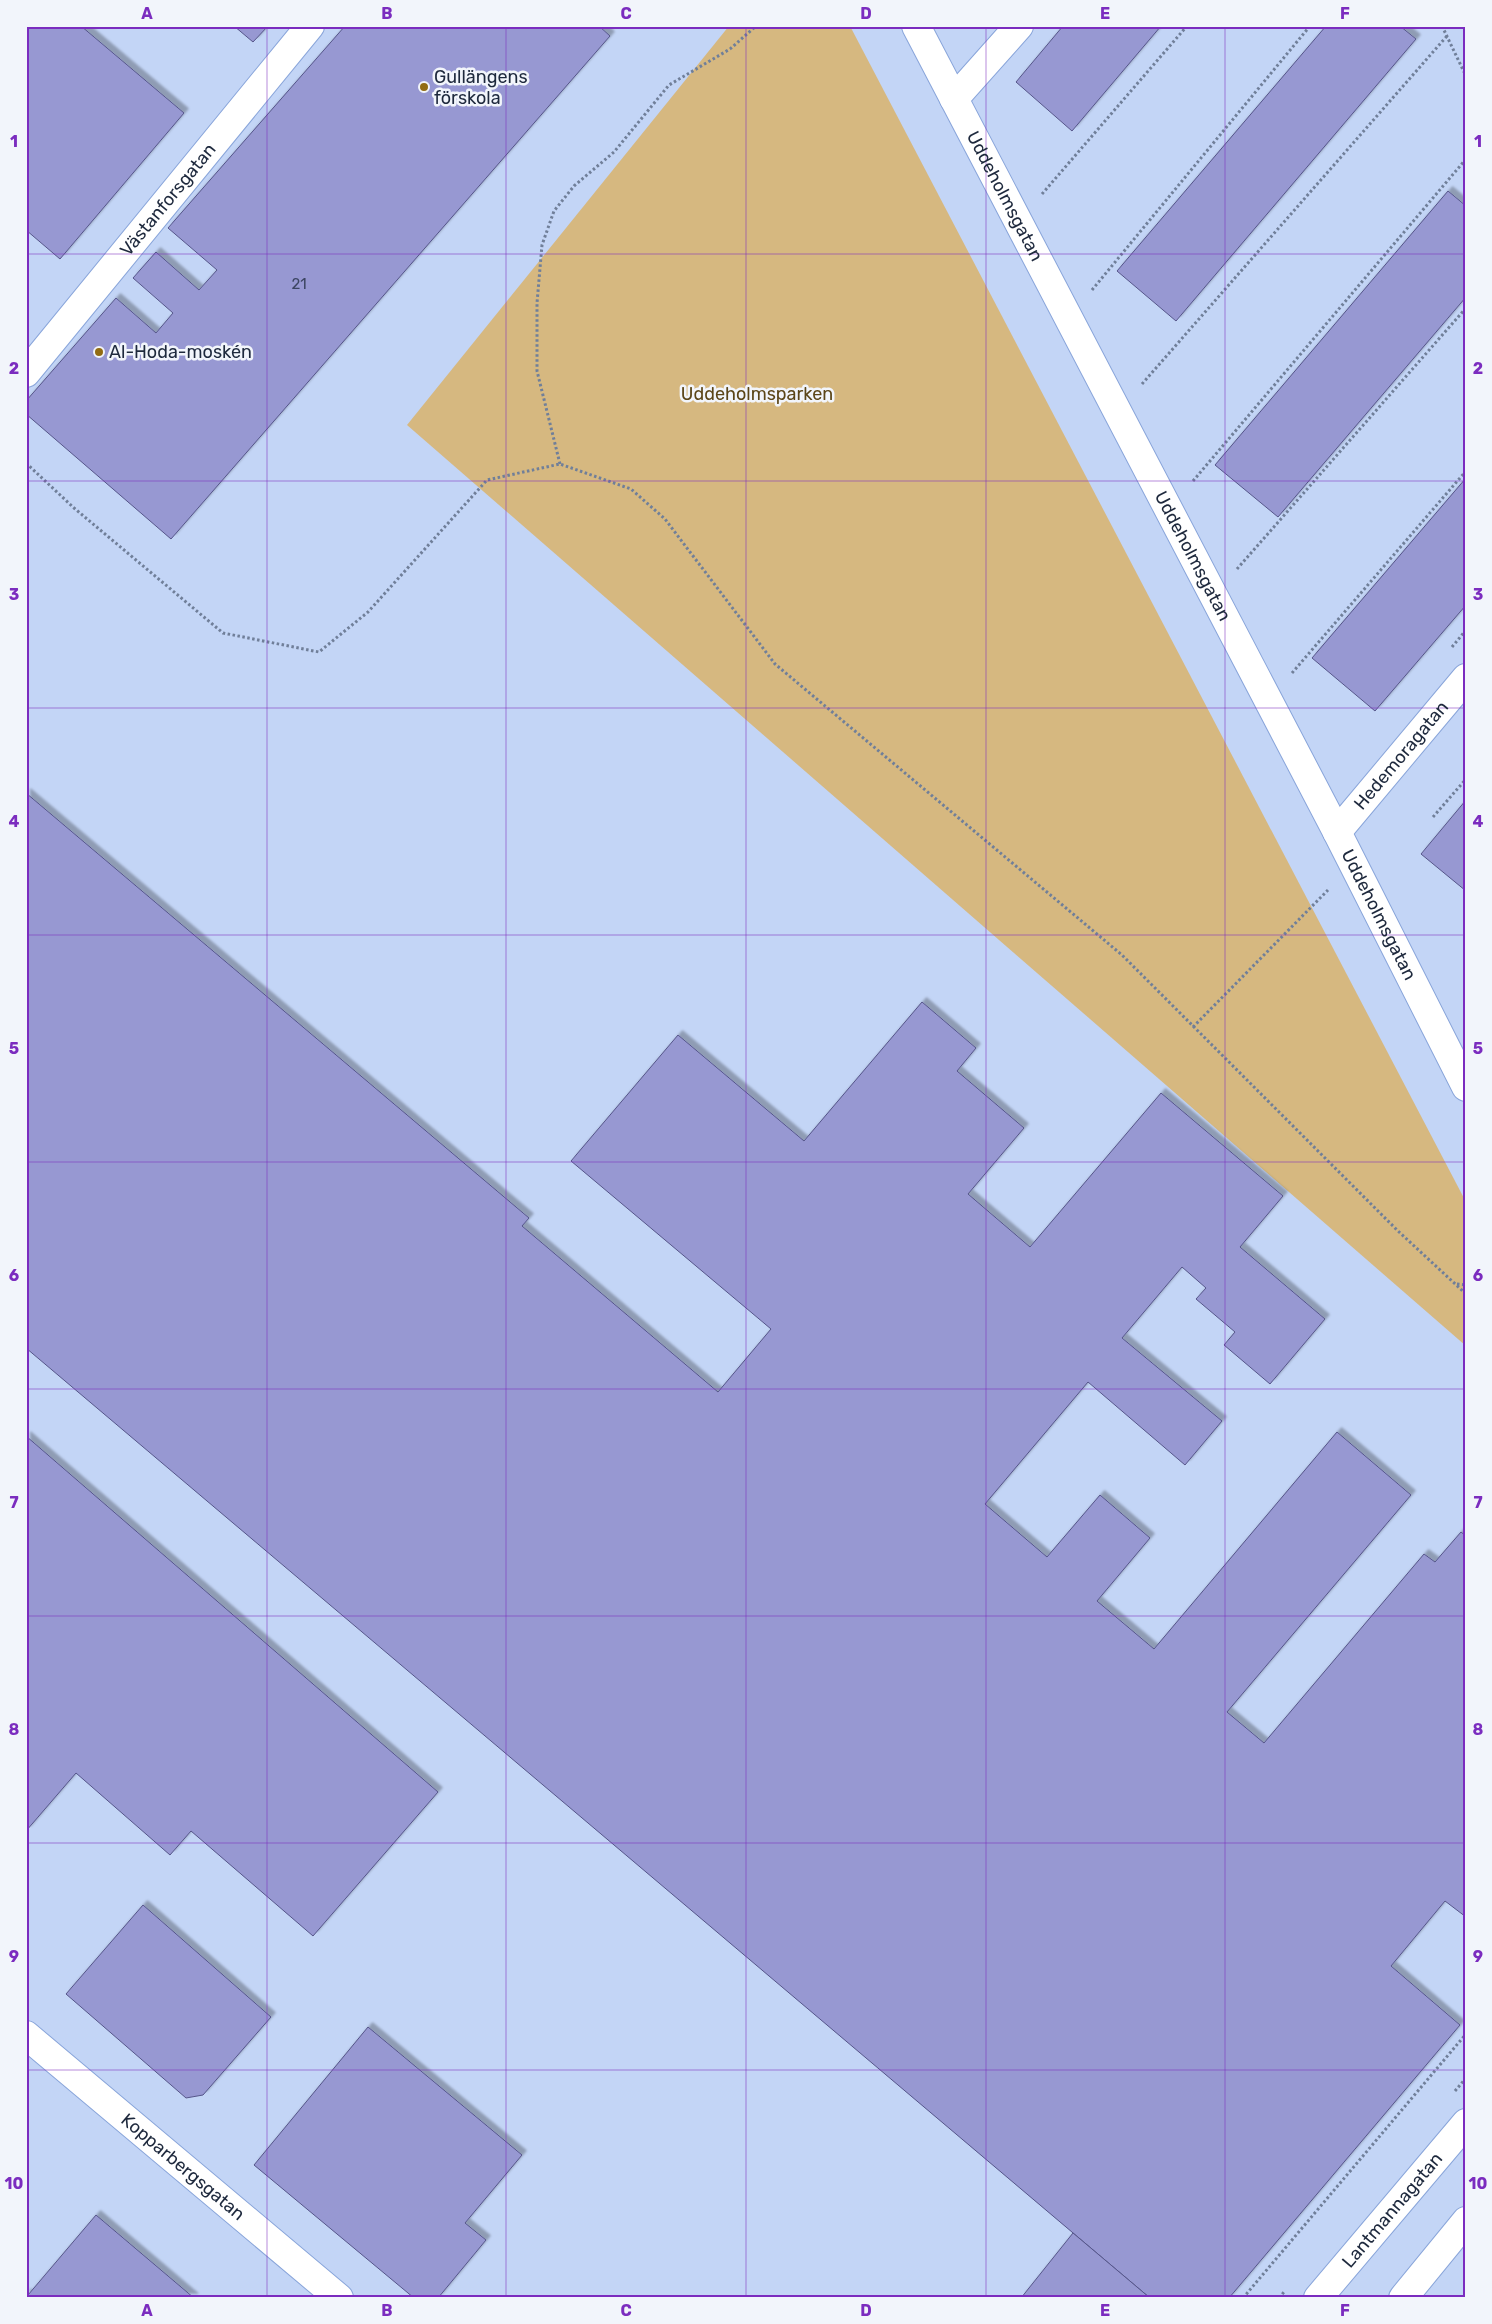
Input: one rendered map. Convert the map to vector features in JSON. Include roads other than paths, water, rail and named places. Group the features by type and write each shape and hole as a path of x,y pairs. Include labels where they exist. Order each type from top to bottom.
{"street":[{"name":"Västanforsgatan","path":"26,373 310,26"},
{"name":"Uddeholmsgatan","path":"916,26 1337,832 1466,1087"},
{"path":"954,99 1019,26"},
{"name":"Hedemoragatan","path":"1337,832 1466,678"},
{"name":"Kopparbergsgatan","path":"26,2035 340,2298"},
{"name":"Lantmannagatan","path":"1318,2298 1466,2123"},
{"path":"1403,2298 1466,2221"}],"place":[{"name":"Gullängens förskola","path":"424,87"},
{"name":"Al-Hoda-moskén","path":"99,352"}],"park label":[{"name":"Uddeholmsparken","path":"757,394"}]}
